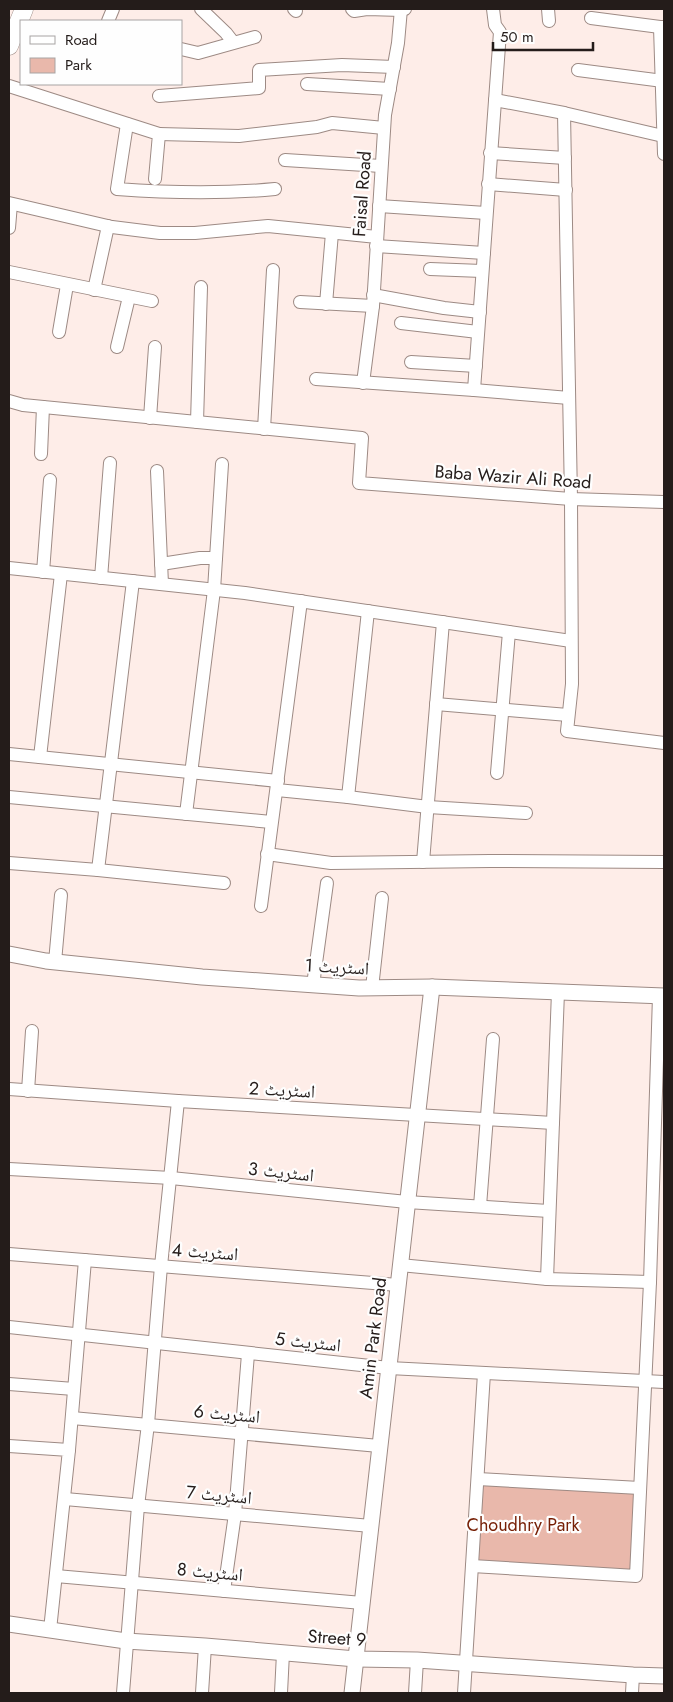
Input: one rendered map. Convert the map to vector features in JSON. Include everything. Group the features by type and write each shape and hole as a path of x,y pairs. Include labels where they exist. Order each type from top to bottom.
{"main road":[{"path":"9,46 24,9"}],"street":[{"path":"201,9 233,42"},
{"path":"352,9 354,11 402,9"},
{"name":"Faisal Road","path":"363,383 373,300 384,128 402,9"},
{"path":"474,390 500,32 495,25 493,9"},
{"path":"629,22 631,9"},
{"path":"591,18 662,27 664,154"},
{"path":"182,49 198,53 255,37"},
{"path":"159,96 259,88 259,70 342,65 394,67"},
{"path":"578,70 663,81"},
{"path":"307,84 390,89"},
{"path":"9,86 159,134 239,136 317,127 332,123 384,128"},
{"path":"495,100 663,136"},
{"path":"564,114 572,641 572,684 567,731 664,743"},
{"path":"127,124 117,189 202,194 240,193 275,189"},
{"path":"155,179 159,134"},
{"path":"490,154 566,158"},
{"path":"285,160 381,166"},
{"path":"488,184 566,190"},
{"path":"9,228 10,204 108,226 160,233 195,233 268,226 332,233 377,241 484,252"},
{"path":"379,206 486,213"},
{"path":"94,290 108,226"},
{"path":"326,304 332,233"},
{"path":"430,269 482,271"},
{"path":"9,401 23,406 264,428 273,270"},
{"path":"9,272 152,301"},
{"path":"59,332 67,285"},
{"path":"197,422 201,287"},
{"path":"117,347 129,297"},
{"path":"300,302 326,304 373,300 480,312"},
{"path":"401,323 478,332"},
{"path":"150,418 155,347"},
{"path":"411,362 476,366"},
{"path":"316,379 569,398"},
{"path":"41,454 42,407"},
{"name":"Baba Wazir Ali Road","path":"264,428 362,438 359,484 571,499 664,502"},
{"path":"101,578 110,463"},
{"path":"186,814 214,590 222,464"},
{"path":"157,471 162,584"},
{"path":"43,572 50,480"},
{"path":"161,564 200,558 216,558"},
{"path":"9,568 301,601 572,641"},
{"path":"40,758 61,574"},
{"path":"98,870 133,582"},
{"path":"260,906 278,785 301,601"},
{"path":"348,796 368,612"},
{"path":"423,862 443,622"},
{"path":"497,773 509,632"},
{"path":"436,704 568,716"},
{"path":"9,754 191,772 428,807 526,813"},
{"path":"9,796 271,822"},
{"path":"267,854 331,863 664,862"},
{"path":"9,863 224,883"},
{"path":"313,985 327,883"},
{"path":"54,962 61,895"},
{"path":"372,988 382,898"},
{"name":"اسٹریٹ 1","path":"9,954 54,962 202,977 313,985 372,988 432,987 662,996"},
{"name":"Amin Park Road","path":"352,1693 432,987"},
{"path":"547,1278 558,992"},
{"path":"472,1566 636,1576 662,996"},
{"path":"28,1091 32,1031"},
{"path":"480,1206 493,1039"},
{"name":"اسٹریٹ 2","path":"9,1089 553,1123"},
{"path":"123,1693 138,1506 148,1424 161,1266 178,1101"},
{"name":"اسٹریٹ 3","path":"9,1169 171,1178 407,1202 549,1211"},
{"name":"اسٹریٹ 4","path":"9,1254 398,1284"},
{"path":"50,1630 65,1499 85,1260"},
{"path":"400,1265 547,1278 650,1282"},
{"name":"اسٹریٹ 5","path":"9,1327 389,1368 664,1382"},
{"path":"224,1591 234,1514 248,1354"},
{"path":"464,1693 484,1373"},
{"path":"9,1384 74,1389"},
{"name":"اسٹریٹ 6","path":"72,1418 380,1446"},
{"path":"9,1446 69,1450"},
{"path":"478,1479 640,1488"},
{"name":"اسٹریٹ 7","path":"65,1499 370,1526"},
{"name":"اسٹریٹ 8","path":"56,1576 362,1603"},
{"name":"Street 9","path":"9,1624 126,1641 356,1659 417,1660 664,1676"},
{"path":"202,1693 205,1646"},
{"path":"280,1693 283,1653"},
{"path":"415,1693 417,1660"},
{"path":"632,1693 633,1675"}],"green space":[{"name":"Choudhry Park","path":"478,1479 640,1488 636,1576 472,1566"}]}
